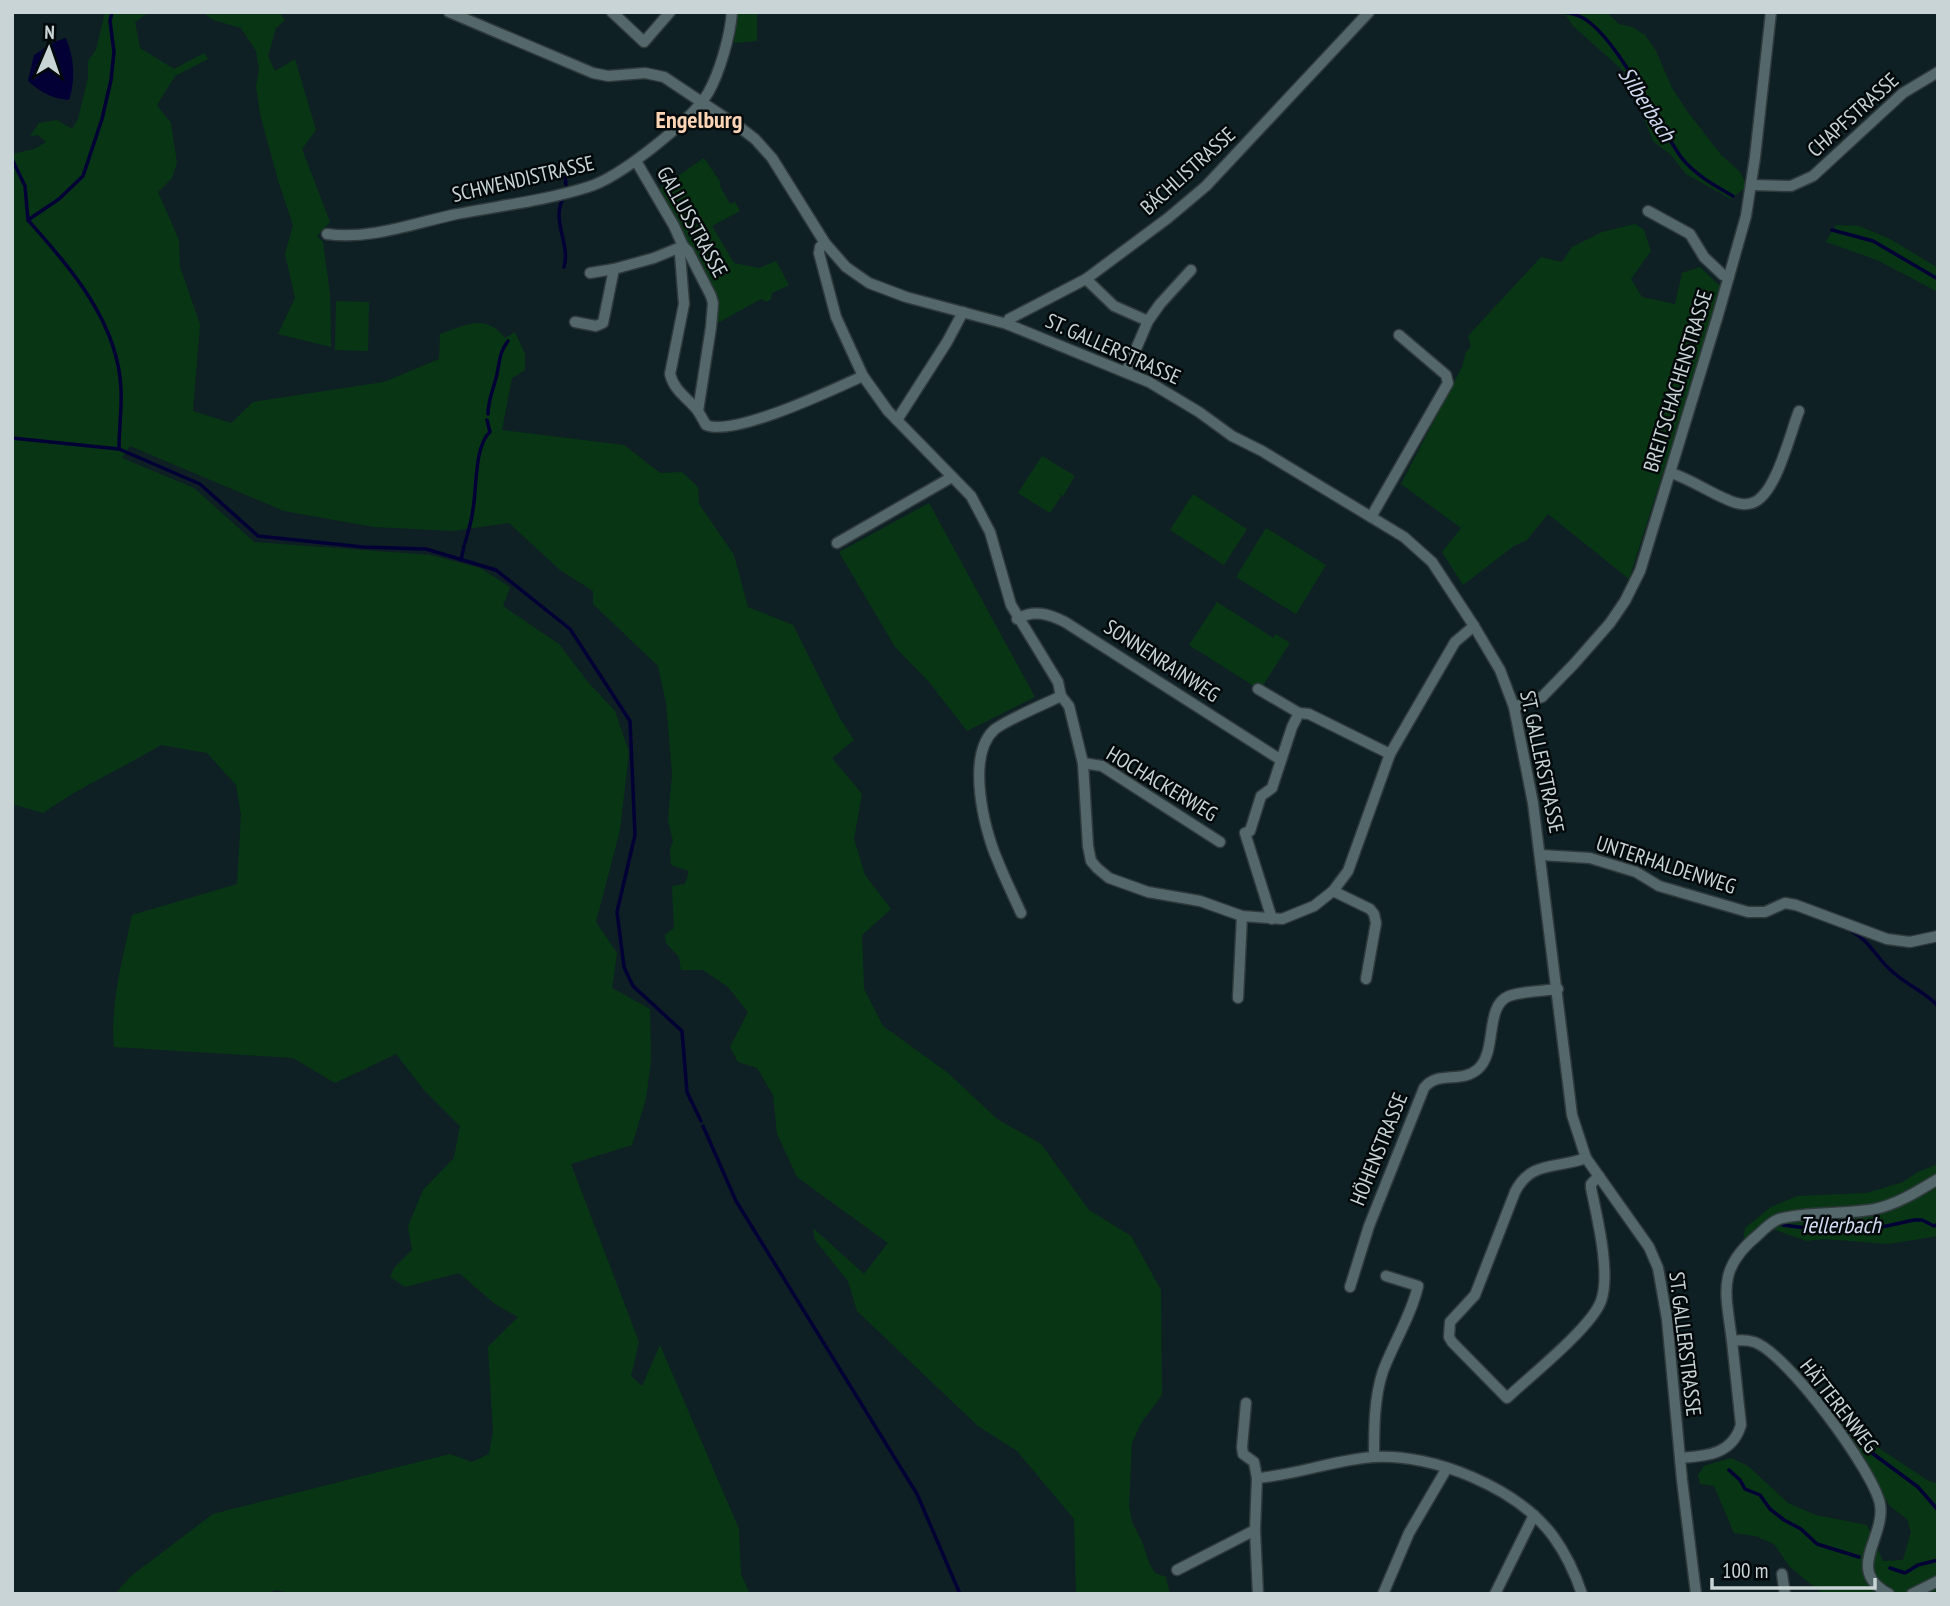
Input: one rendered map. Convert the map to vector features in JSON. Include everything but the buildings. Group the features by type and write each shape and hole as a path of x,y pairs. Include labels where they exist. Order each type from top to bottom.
{"street":[{"name":"ST. GALLERSTRASSE","path":"449,12 598,74 645,74 664,77 742,128 764,148 825,243 846,267 869,283 906,298 1007,324 1126,372 1169,394 1232,436 1262,451 1415,544 1432,562 1500,670 1514,707 1529,776 1541,855 1572,1115 1586,1157 1649,1247 1658,1268 1667,1319 1679,1458 1696,1594"},
{"path":"612,12 644,42 670,12"},
{"path":"702,102 710,89 725,47 732,12"},
{"name":"BÄCHLISTRASSE","path":"1007,324 1009,319 1086,279 1206,186 1369,12"},
{"name":"BREITSCHACHENSTRASSE","path":"1514,707 1542,697 1602,633 1618,612 1640,571 1743,227 1751,185 1771,12"},
{"name":"CHAPFSTRASSE","path":"1751,185 1791,186 1813,176 1903,93 1938,72"},
{"name":"SCHWENDISTRASSE","path":"327,234 346,237 588,187 609,179 636,161 702,102"},
{"name":"GALLUSSTRASSE","path":"636,161 688,251 713,303 698,411"},
{"path":"1648,211 1690,234 1704,257 1723,275 1729,277"},
{"path":"825,243 820,247 819,253 836,317 863,376 877,398 971,496 979,508 990,532 1003,585 1017,619 1058,682 1061,696 1069,706 1083,763 1091,861 1109,878 1149,892 1200,901 1242,916 1272,919 1282,919 1301,912 1333,891 1352,862 1390,754 1455,642 1474,626"},
{"path":"683,246 680,254 684,303 670,374 678,392 698,411 706,425 718,429 726,428 801,402 863,376"},
{"path":"590,272 614,269 654,258 683,246"},
{"path":"575,322 596,326 603,323 614,269"},
{"path":"1126,372 1147,321 1191,270"},
{"path":"1086,279 1114,306 1147,321"},
{"path":"897,420 963,312"},
{"path":"1371,517 1448,380 1446,375 1399,335"},
{"path":"1671,473 1726,500 1740,504 1753,503 1762,497 1773,481 1799,411"},
{"path":"837,543 952,477"},
{"name":"SONNENRAINWEG","path":"1017,619 1032,613 1044,613 1065,622 1280,760"},
{"path":"1258,689 1299,712 1309,714 1390,754"},
{"path":"1021,913 996,859 989,836 982,802 980,756 985,743 995,730 1061,696"},
{"path":"1272,919 1245,833 1250,831 1261,796 1272,788 1299,712"},
{"name":"HOCHACKERWEG","path":"1083,763 1102,766 1220,842"},
{"name":"UNTERHALDENWEG","path":"1541,855 1590,859 1636,872 1659,886 1748,912 1765,912 1785,904 1797,905 1887,939 1910,942 1938,936"},
{"path":"1333,891 1370,909 1374,914 1376,923 1366,979"},
{"path":"1238,998 1242,916"},
{"name":"HÖHENSTRASSE","path":"1350,1287 1369,1226 1424,1088 1438,1078 1464,1077 1480,1068 1488,1054 1496,1011 1506,998 1558,989"},
{"path":"1586,1157 1569,1164 1536,1169 1523,1178 1515,1192 1475,1296 1450,1322 1449,1337 1452,1342 1507,1398 1586,1325 1599,1305 1604,1277 1600,1230 1591,1184 1599,1176"},
{"path":"1679,1458 1712,1455 1726,1449 1739,1433 1741,1425 1726,1284 1727,1272 1748,1242 1776,1220 1878,1208 1908,1197 1938,1179"},
{"path":"1374,1457 1379,1386 1383,1371 1413,1306 1418,1286 1386,1276"},
{"name":"HÄTTERENWEG","path":"1732,1341 1755,1342 1778,1360 1828,1416 1865,1471 1878,1495 1881,1516 1867,1563 1870,1575 1889,1594"},
{"path":"1246,1403 1242,1447 1243,1454 1254,1462 1257,1478 1255,1530 1258,1594"},
{"path":"1257,1478 1283,1476 1374,1457 1410,1460 1447,1468 1493,1488 1534,1516 1562,1550 1582,1594"},
{"path":"1383,1594 1409,1534 1447,1468"},
{"path":"1495,1594 1534,1516"},
{"path":"1177,1570 1255,1530"},
{"path":"1782,1574 1785,1594"},
{"path":"1912,1594 1938,1581"}],"green space":[{"path":"105,12 149,12 135,22 140,48 174,69 204,53 208,59 175,76 157,105 171,123 177,163 172,178 158,192 179,240 180,267 200,324 193,411 231,423 253,402 384,382 439,359 440,334 459,327 483,323 497,330 505,338 515,332 525,354 525,370 512,378 502,430 624,445 660,473 682,472 698,487 699,504 734,555 748,607 793,625 839,717 854,740 832,758 862,794 854,839 865,875 891,909 862,935 864,989 883,1026 948,1073 997,1119 1041,1144 1089,1210 1131,1236 1161,1290 1162,1395 1141,1423 1132,1443 1129,1505 1132,1522 1149,1563 1155,1573 1166,1577 1170,1594 1076,1594 1074,1519 1017,1451 978,1426 857,1311 848,1281 815,1240 813,1228 864,1274 888,1243 797,1177 777,1134 773,1095 757,1068 738,1062 730,1047 748,1012 728,987 703,970 681,970 679,957 666,943 665,935 674,928 672,886 685,884 689,871 671,865 670,849 673,841 668,820 672,774 666,703 658,666 593,604 593,591 560,570 509,523 453,531 374,527 284,511 130,446 122,458 194,488 254,542 430,555 480,568 510,587 503,606 559,644 587,681 615,711 629,752 620,830 596,922 617,953 612,988 650,1009 651,1061 646,1099 632,1145 571,1164 639,1342 631,1376 642,1386 660,1345 739,1529 741,1574 750,1594 293,1594 277,1590 262,1594 115,1594 131,1576 213,1514 450,1454 472,1462 489,1454 493,1432 488,1347 518,1317 495,1304 459,1273 405,1287 390,1277 394,1268 412,1250 408,1226 423,1190 454,1158 460,1126 424,1090 396,1054 335,1083 293,1058 114,1047 116,997 132,915 237,884 241,815 236,785 207,753 161,745 43,813 12,804 12,154 34,149 46,142 38,135 30,136 39,123 57,120 72,129 78,119 88,78 88,61 96,50"},
{"path":"202,12 279,12 285,20 276,28 268,56 275,71 295,59 316,130 302,149 330,222 317,236 323,242 330,294 331,347 278,334 295,298 285,254 293,225 260,114 256,86 259,70 256,51 241,28 213,20"},
{"path":"736,12 757,12 757,41 734,43"},
{"path":"1564,12 1606,12 1619,24 1632,27 1645,35 1687,111 1721,155 1740,172 1747,186 1731,199 1686,174 1671,155 1653,141 1627,74 1573,26"},
{"path":"704,158 721,183 719,184 730,204 735,202 740,211 712,226 734,263 759,268 776,261 789,285 772,293 771,299 766,302 761,299 712,326 708,298 656,191"},
{"path":"1635,224 1644,230 1651,251 1631,279 1642,297 1675,304 1682,273 1700,267 1722,288 1629,579 1548,514 1527,540 1514,546 1463,585 1442,552 1461,528 1401,484 1462,367 1466,352 1471,346 1468,336 1541,257 1562,262 1572,247 1602,232"},
{"path":"1836,225 1859,226 1890,239 1938,268 1938,292 1877,260 1826,242"},
{"path":"336,301 369,302 368,351 335,350"},
{"path":"1042,456 1075,476 1063,496 1056,492 1061,496 1050,513 1018,493"},
{"path":"1193,494 1247,529 1224,565 1170,530"},
{"path":"929,503 1035,697 967,731 929,682 895,647 839,552"},
{"path":"1266,528 1326,565 1296,614 1236,577"},
{"path":"1217,602 1273,638 1276,634 1290,643 1260,690 1189,645"},
{"path":"1938,1164 1938,1236 1888,1244 1823,1239 1807,1241 1764,1226 1743,1243 1745,1228 1771,1207 1797,1196 1867,1193 1903,1182"},
{"path":"1835,1419 1927,1480 1938,1484 1938,1594 1823,1594 1790,1567 1774,1544 1755,1536 1734,1533 1714,1486 1700,1484 1698,1475 1704,1466 1731,1458 1748,1466 1788,1503 1816,1515 1867,1525 1883,1561 1903,1560 1911,1532 1907,1519 1890,1506"}],"shaded area":[{"path":"66,38 73,69 69,100 47,94 28,81 34,55"}],"waterway":[{"path":"112,12 110,21 114,52 111,80 102,119 83,176 59,199 28,220 60,257 89,297 111,341 118,364 121,389 119,448"},
{"name":"Silberbach","path":"1563,12 1579,16 1606,39 1621,58 1681,157 1698,174 1733,196"},
{"path":"12,159 25,186 28,220"},
{"path":"565,176 566,185"},
{"path":"564,197 559,214 565,249 564,267"},
{"name":"Silberbach","path":"1832,230 1873,241 1938,279"},
{"path":"488,414 500,357 508,341"},
{"path":"465,543 481,447 490,432 487,420"},
{"path":"12,438 119,449 200,484 258,536 363,547 426,549 496,570 570,629 630,721 635,835 617,912 624,967 633,986 682,1031 687,1092 701,1121"},
{"path":"461,560 464,546"},
{"path":"1851,931 1864,940 1894,973 1938,1006"},
{"path":"703,1126 736,1201 917,1494 960,1594"},
{"name":"Tellerbach","path":"1783,1225 1814,1229 1831,1225 1855,1226 1868,1230 1914,1220 1922,1220 1934,1226 1938,1224"},
{"path":"1861,1439 1868,1450 1918,1487 1938,1510"},
{"path":"1729,1470 1745,1489 1760,1495 1770,1509 1801,1529 1817,1544 1859,1557"},
{"path":"1890,1568 1905,1573 1918,1565 1938,1560"}],"district":[{"name":"Engelburg","path":"699,120"}]}
